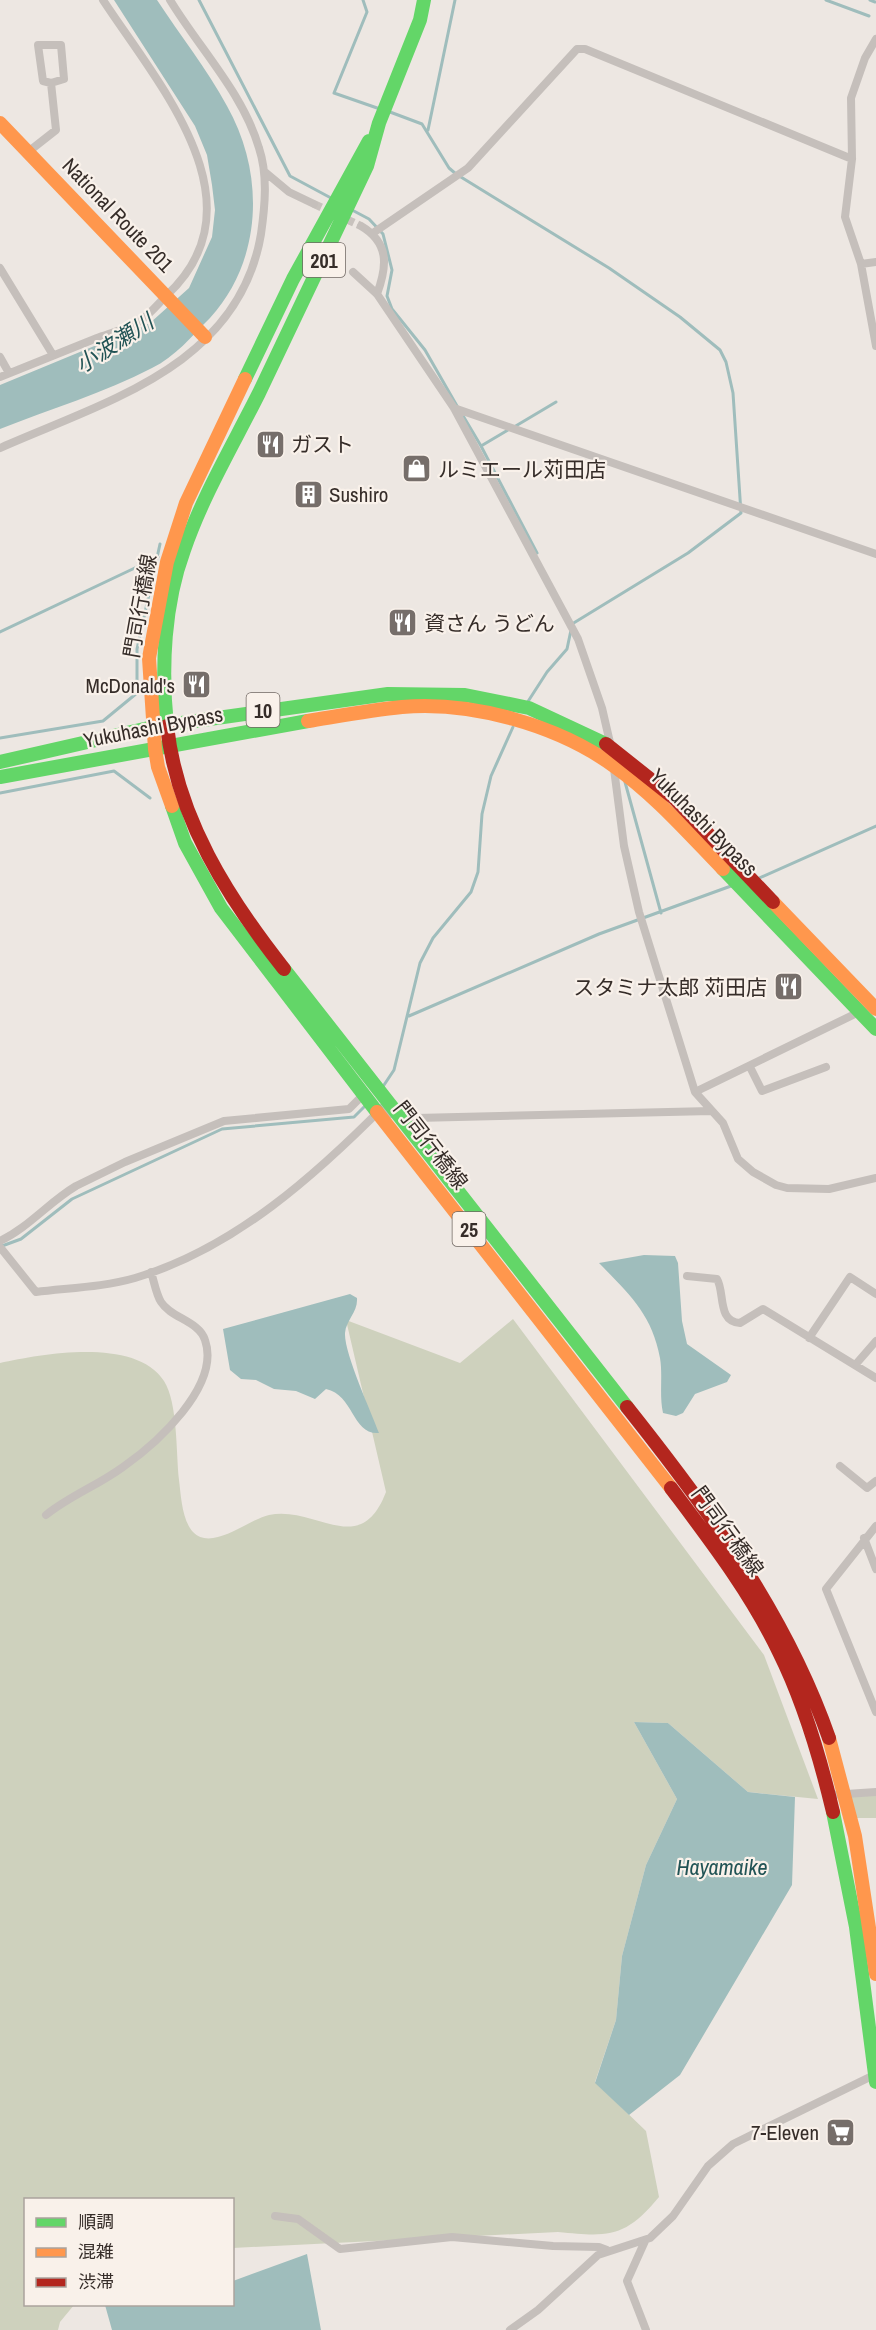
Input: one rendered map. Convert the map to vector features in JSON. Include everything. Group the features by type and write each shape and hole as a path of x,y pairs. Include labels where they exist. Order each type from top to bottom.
{"main road":[{"name":"201","path":"259,393 353,200 420,20 424,0"},
{"name":"National Route 201","path":"0,123 205,337"},
{"name":"201","path":"245,379 293,279 380,123"},
{"name":"門司行橋線","path":"245,379 186,503 167,562 149,658 161,748 189,817 223,887 249,925 383,1107 628,1430 735,1575 756,1608 790,1675 858,1849 876,1974"},
{"name":"門司行橋線","path":"159,726 165,641 183,550 199,511 259,393"},
{"name":"Yukuhashi Bypass","path":"0,762 159,726 387,694 446,694 505,702 529,708 563,722 610,747 674,798 876,1009"},
{"name":"Yukuhashi Bypass","path":"0,777 360,711 404,707 466,709 526,724 570,741 614,765 663,806 876,1029"},
{"name":"門司行橋線","path":"383,1107 398,1115 716,1522 765,1597 799,1663 835,1755 838,1794 876,2077"}],"street":[{"path":"0,377 140,321 168,297 191,270 200,246 209,209 206,183 189,134 103,0"},
{"path":"0,448 161,375 208,339 237,303 249,279 258,250 263,216 265,172 259,147 244,112 170,0"},
{"path":"876,39 865,58 851,98 852,159 845,217 861,264 876,346"},
{"path":"38,45 61,45 64,79 51,83 43,81 38,45"},
{"path":"373,233 468,168 577,49 585,49 852,159"},
{"path":"28,152 57,130 51,83"},
{"path":"265,172 289,192 314,204"},
{"path":"361,226 373,233 384,256 385,270 377,294"},
{"path":"861,264 876,262"},
{"path":"0,268 53,355"},
{"path":"353,272 377,294 454,408 578,639 602,708 619,788 624,846 639,912 695,1092 723,1124 738,1159 753,1172 776,1185 787,1188 829,1189 876,1178"},
{"path":"0,357 9,373"},
{"path":"454,408 876,554"},
{"path":"695,1092 859,1012"},
{"path":"750,1066 762,1091 826,1067"},
{"path":"0,1241 18,1232 58,1197 76,1186 202,1129 224,1121 348,1109 369,1088"},
{"path":"0,1247 36,1292 135,1278 211,1246 252,1219 345,1146 383,1107"},
{"path":"398,1115 416,1118 711,1111"},
{"path":"46,1515 69,1496 122,1468 140,1455 185,1410 203,1378 207,1351 205,1338 194,1326 160,1301 151,1272"},
{"path":"687,1276 717,1279 725,1314 731,1321 740,1323 763,1309 876,1378"},
{"path":"808,1338 850,1277 876,1294"},
{"path":"856,1364 876,1341"},
{"path":"840,1466 867,1488 876,1481"},
{"path":"876,1526 864,1538 826,1589 876,1712"},
{"path":"864,1538 876,1569"},
{"path":"838,1794 876,1792"},
{"path":"510,2330 538,2310 598,2254 645,2241 661,2229 708,2166 733,2144 876,2077"},
{"path":"275,2216 298,2219 339,2249 452,2237 553,2246 599,2247 607,2250"},
{"path":"645,2241 627,2281 646,2330"}],"green space":[{"path":"513,1319 764,1655 818,1799 748,1792 668,1723 634,1722 677,1799 646,1865 622,1956 616,2020 595,2082 646,2131 659,2197 626,2227 603,2234 558,2232 234,2248 234,2198 24,2198 24,2306 73,2306 60,2322 58,2330 0,2330 0,1363 63,1353 87,1352 132,1358 150,1367 164,1381 172,1402 179,1480 186,1521 193,1532 201,1537 210,1538 231,1532 269,1515 286,1514 350,1527 363,1523 375,1512 386,1492 346,1320 460,1363"},
{"path":"876,1792 876,1818 849,1818 845,1793"}],"water":[{"name":"小波瀬川","path":"114,0 157,0 227,106 248,159 253,215 249,243 228,295 210,318 168,358 115,385 0,429 0,385 150,323 189,288 212,237 215,210 207,155 195,126"},
{"path":"644,1255 675,1256 678,1263 682,1321 687,1344 731,1375 727,1382 695,1394 683,1413 676,1416 663,1413 660,1358 645,1317 638,1306 599,1263"},
{"path":"350,1294 357,1298 357,1303 347,1324 346,1342 353,1368 379,1433 363,1428 342,1399 326,1389 315,1399 296,1391 274,1389 256,1380 241,1379 230,1370 223,1329"},
{"name":"Hayamaike","path":"634,1722 668,1723 748,1792 795,1797 792,1885 680,2075 629,2115 595,2083 616,2020 622,1956 646,1865 677,1799"},
{"path":"307,2254 321,2330 112,2330 105,2306 234,2306 234,2281"}],"waterway":[{"path":"199,0 290,176 331,198"},
{"path":"363,0 367,12 334,93 380,109"},
{"path":"428,130 455,0"},
{"path":"826,0 869,16"},
{"path":"870,0 875,2"},
{"path":"390,112 422,124 449,168 456,174 609,268 680,317 720,350 726,362 733,393 741,513 688,553 572,624"},
{"path":"352,210 369,219 383,234 392,270 387,296 392,309 425,350 457,406"},
{"path":"514,427 556,402"},
{"path":"462,414 481,446"},
{"path":"508,430 481,446 537,553"},
{"path":"0,738 103,721 137,693 137,649 160,544"},
{"path":"0,632 158,557"},
{"path":"527,703 547,672 567,649 571,630"},
{"path":"382,1088 394,1070 420,963 433,938 471,892 478,872 482,814 491,776 513,727"},
{"path":"0,793 114,771 150,798"},
{"path":"625,782 661,913"},
{"path":"757,879 876,826"},
{"path":"409,1016 599,934 731,886"},
{"path":"2,1246 21,1239 72,1199 222,1129 354,1117 367,1104"}],"tunnel":[{"path":"314,204 361,226"}],"traffic: fast":[{"path":"259,393 367,166 379,123 420,20 424,0"},
{"path":"245,379 293,279 369,141"},
{"path":"167,726 164,659 168,614 177,571 200,510 259,393"},
{"path":"0,762 153,727 388,694 465,695 529,708 606,744"},
{"path":"0,777 308,721"},
{"path":"172,806 185,843 221,908 377,1112"},
{"path":"723,869 876,1029"},
{"path":"284,969 627,1407"},
{"path":"833,1812 856,1927 876,2082"}],"traffic: slow":[{"path":"0,123 205,337"},
{"path":"172,806 158,767 155,749 149,658 167,562 186,503 245,379"},
{"path":"308,721 390,708 429,706 485,712 540,728 591,751 629,777 671,815 723,869"},
{"path":"773,902 876,1009"},
{"path":"377,1112 671,1488"},
{"path":"829,1738 855,1836 876,1974"}],"traffic: jam":[{"path":"167,726 182,793 208,855 243,914 284,969"},
{"path":"606,744 674,798 773,902"},
{"path":"627,1407 687,1484 768,1606 791,1648 829,1738"},
{"path":"671,1488 715,1547 768,1630 796,1690 823,1771 833,1812"}],"place":[{"name":"ガスト","path":"270,444"},
{"name":"ルミエール苅田店","path":"417,469"},
{"name":"Sushiro","path":"308,494"},
{"name":"資さん うどん","path":"403,623"},
{"name":"McDonald's","path":"196,685"},
{"name":"スタミナ太郎 苅田店","path":"788,987"},
{"name":"7-Eleven","path":"840,2132"}]}
